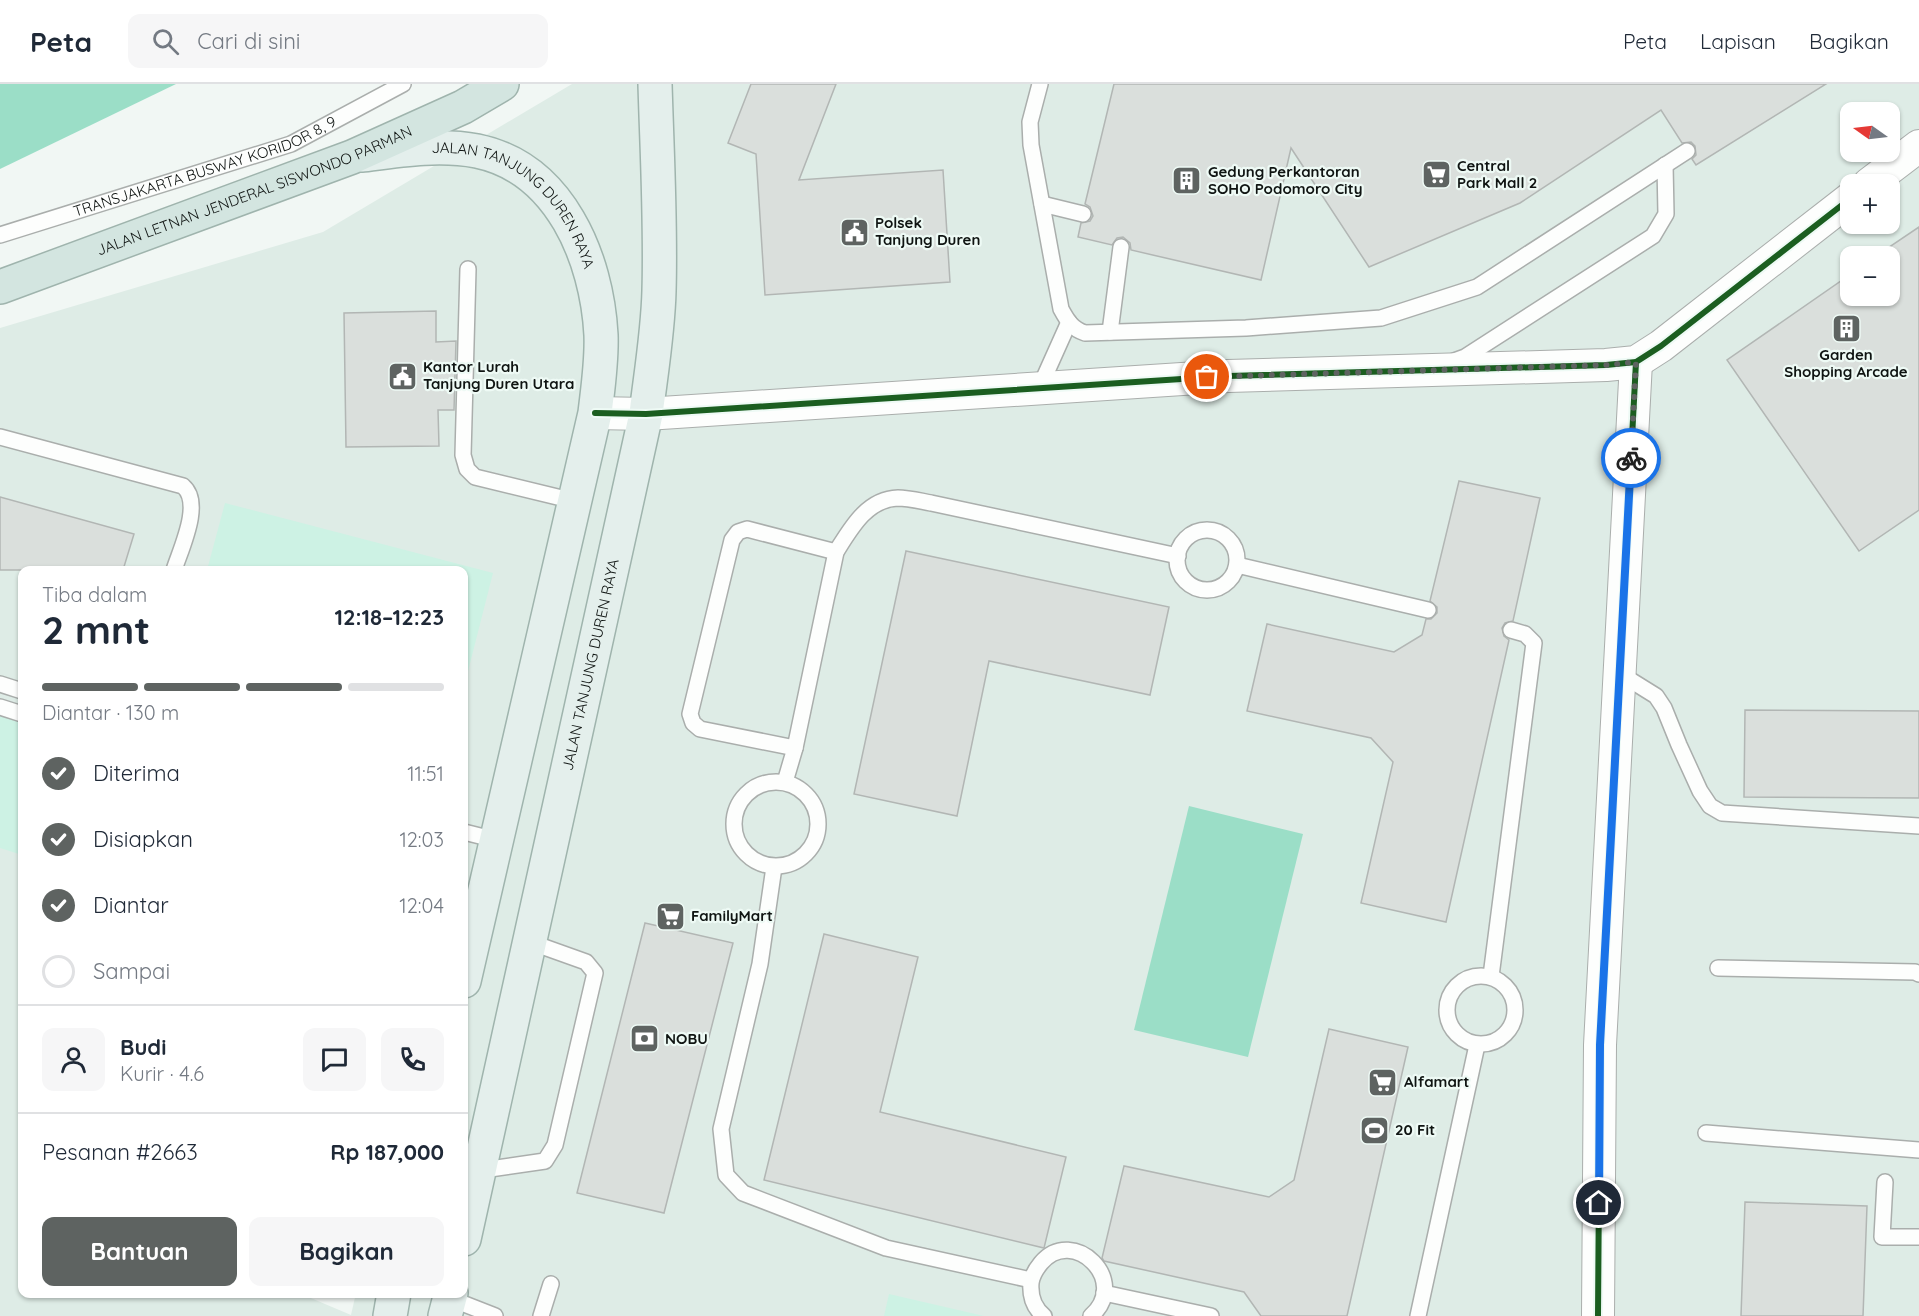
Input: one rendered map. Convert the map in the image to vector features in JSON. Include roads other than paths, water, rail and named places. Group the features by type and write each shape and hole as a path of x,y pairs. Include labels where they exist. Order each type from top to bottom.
{"highway":[{"name":"JALAN LETNAN JENDERAL SISWONDO PARMAN","path":"0,287 352,157 463,107 502,84"}],"main road":[{"name":"JALAN TANJUNG DUREN RAYA","path":"468,1204 472,1170 530,942 646,414 659,292 659,171 655,84"},
{"name":"JALAN TANJUNG DUREN RAYA","path":"352,157 415,149 461,148 504,159 539,182 567,218 582,248 594,284 601,336 595,412 468,963"},
{"path":"390,1316 393,1298"}],"street":[{"path":"1882,174 1919,146"},
{"path":"595,412 646,414 1228,376 1606,365 1636,362 1661,346 1840,207"},
{"path":"1598,1316 1600,1045 1636,362"}],"lane":[{"name":"TRANSJAKARTA BUSWAY KORIDOR 8, 9","path":"0,235 291,144 403,84"},
{"path":"1040,84 1030,122 1031,145 1061,309 1068,322 1077,330 1085,333 1246,328 1382,318 1477,287 1687,151"},
{"path":"1425,370 1465,357 1653,236 1666,214 1665,165"},
{"path":"1042,204 1083,214"},
{"path":"1110,332 1120,247"},
{"path":"468,269 463,455 467,469 475,477 574,501"},
{"path":"1039,388 1068,322"},
{"path":"0,437 183,486 189,492 192,507 175,566"},
{"path":"785,782 795,748 837,552 854,523 880,500 900,498 1178,556"},
{"path":"795,748 700,729 693,723 690,714 732,540 738,532 747,529 837,552"},
{"path":"1212,530 1228,538 1234,546 1237,566 1227,583 1218,588 1198,589 1188,584 1182,576 1178,566 1178,556 1180,547 1193,533 1212,530"},
{"path":"1237,566 1428,610"},
{"path":"1491,976 1534,643 1525,634 1511,630"},
{"path":"1619,673 1656,696 1665,708 1700,791 1710,806 1722,813 1919,826"},
{"path":"0,684 18,690"},
{"path":"0,707 18,713"},
{"path":"771,781 785,782 799,788 809,798 816,811 818,826 809,850 799,860 774,867 755,861 740,847 734,834 733,821 737,807 745,794 756,785 771,781"},
{"path":"468,833 496,840"},
{"path":"774,867 760,964 722,1129 726,1175 743,1193 886,1248 1031,1280"},
{"path":"472,1170 545,1161 555,1145 595,973 586,962 530,942"},
{"path":"1718,968 1914,972 1919,974"},
{"path":"1491,976 1510,990 1515,1001 1516,1012 1513,1023 1499,1040 1477,1045 1457,1035 1450,1027 1447,1005 1450,994 1468,977 1491,976"},
{"path":"1418,1316 1477,1045"},
{"path":"1706,1133 1919,1150"},
{"path":"1885,1182 1882,1237 1919,1237"},
{"path":"1044,1316 1034,1304 1031,1280 1044,1259 1056,1252 1068,1250 1092,1259 1100,1269 1104,1282 1104,1293 1101,1304 1091,1316"},
{"path":"541,1316 551,1284"},
{"path":"1104,1293 1211,1316"},
{"path":"448,1302 495,1316"}],"place":[{"name":"Central Park Mall 2","path":"1436,175"},
{"name":"Gedung Perkantoran SOHO Podomoro City","path":"1187,181"},
{"name":"Polsek Tanjung Duren","path":"854,232"},
{"name":"Garden Shopping Arcade","path":"1846,328"},
{"name":"Kantor Lurah Tanjung Duren Utara","path":"402,376"},
{"name":"FamilyMart","path":"670,916"},
{"name":"NOBU","path":"644,1039"},
{"name":"Alfamart","path":"1383,1082"},
{"name":"20 Fit","path":"1374,1130"}]}
